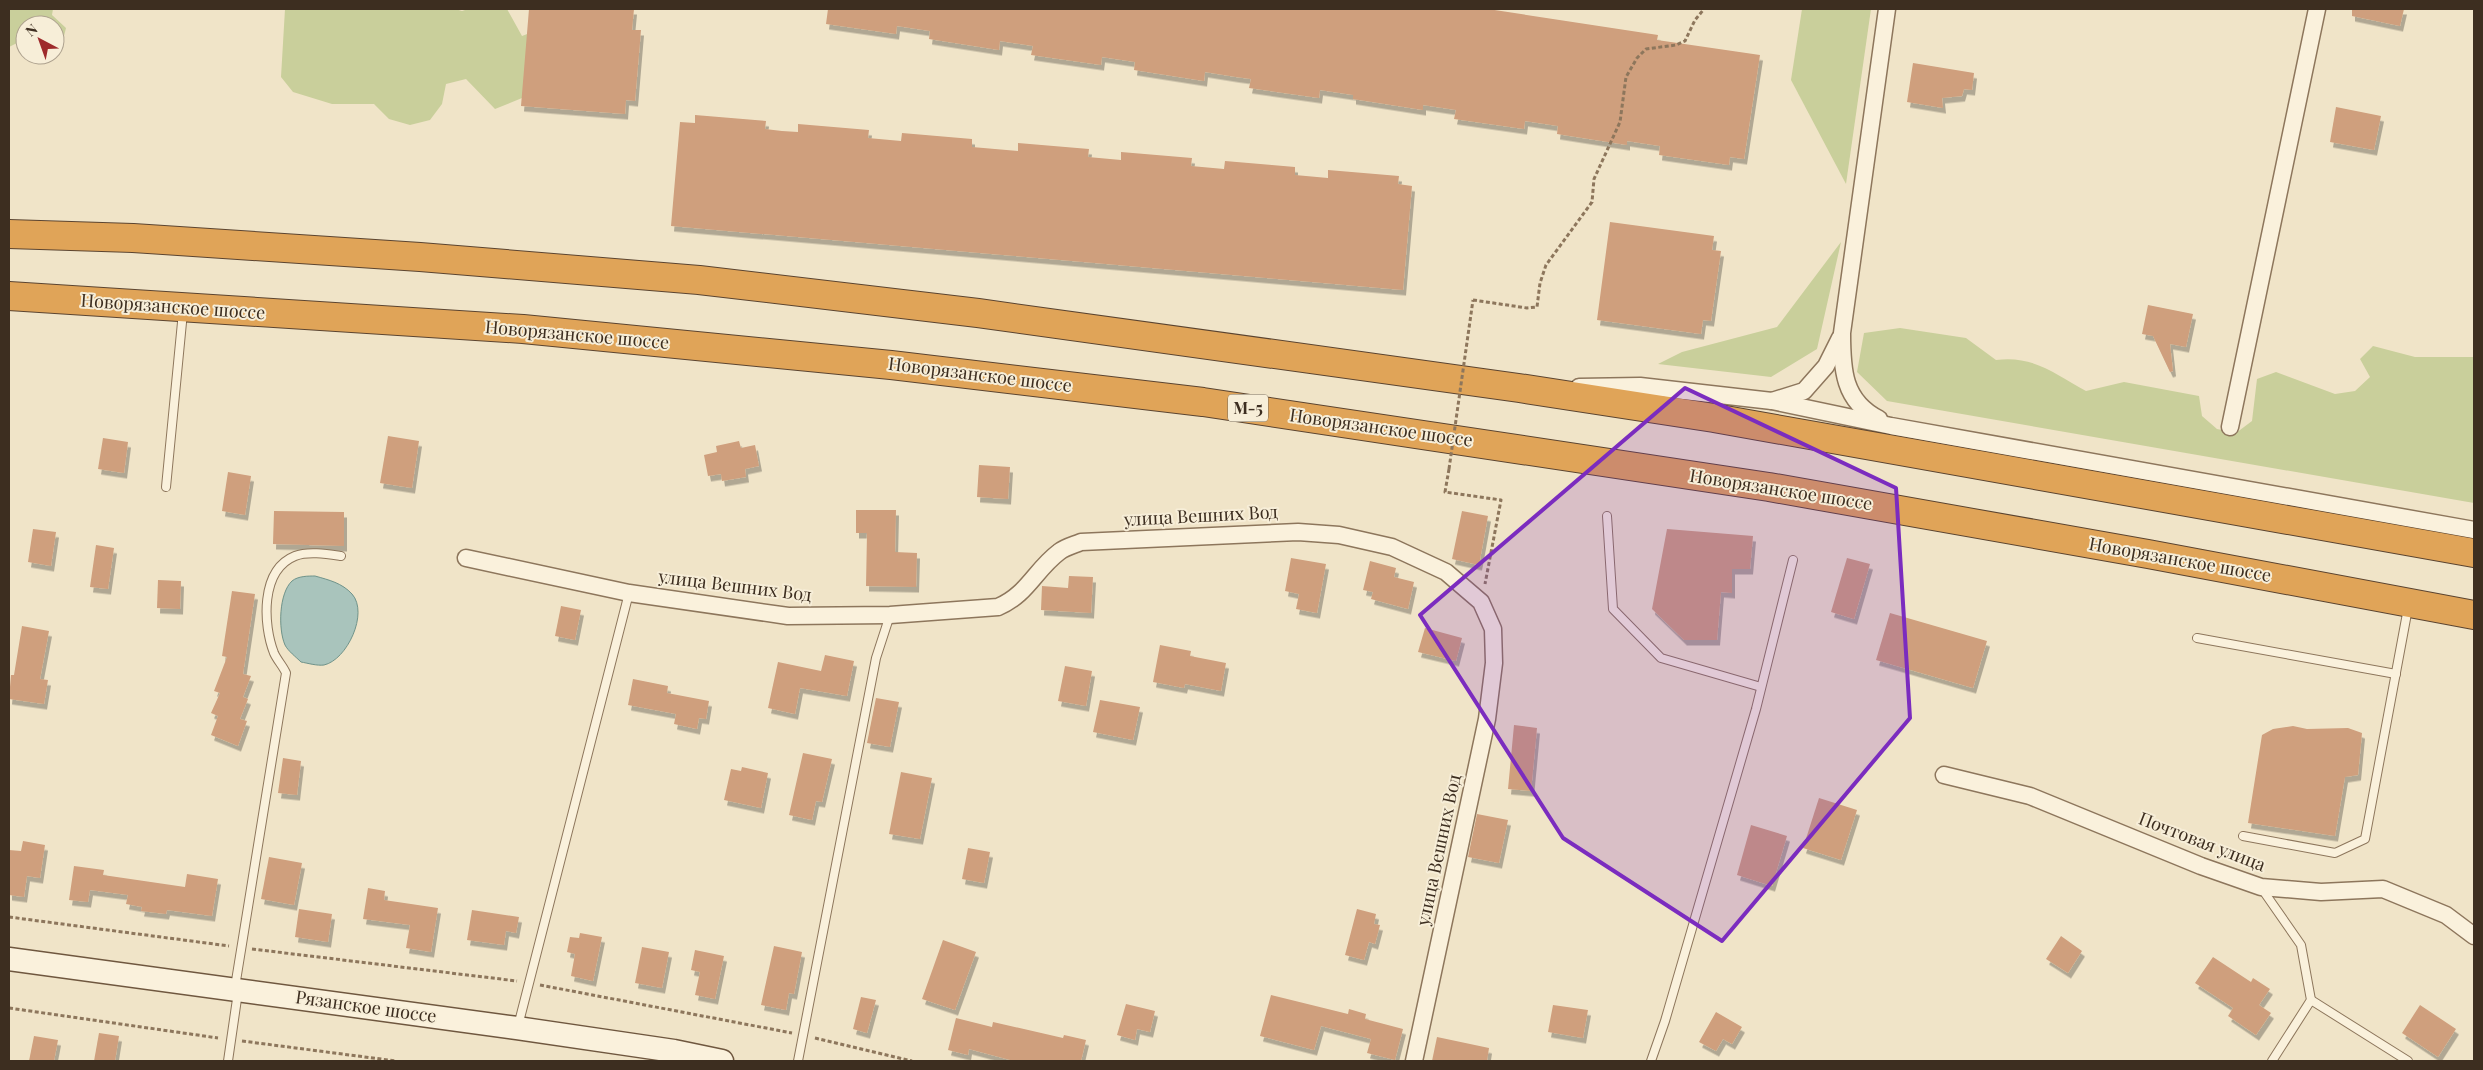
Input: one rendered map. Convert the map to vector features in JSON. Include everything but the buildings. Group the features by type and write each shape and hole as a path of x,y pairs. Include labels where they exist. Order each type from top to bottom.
{"highway":[{"path":"9,234 133,238 400,256 699,280 978,314 1519,388 1724,420 2474,553"},
{"name":"Новорязанское шоссе","path":"9,296 523,329 891,365 1203,402 1778,488 2474,615"}],"main road":[{"name":"Рязанское шоссе","path":"9,959 517,1028 674,1051 722,1061"}],"street":[{"path":"1887,9 1842,333 1842,368 1851,393 1865,412 1891,426"},
{"path":"2230,427 2317,9"},
{"path":"1772,401 1804,390 1826,366 1842,333"},
{"path":"1519,388 1640,386 1772,401 1891,426 2474,530"},
{"name":"улица Вешних Вод","path":"466,558 629,593 788,616 890,615 998,607 1011,601 1023,592 1060,551 1081,542 1298,532 1339,535 1392,547 1446,572 1482,602 1493,628 1494,663 1487,720 1414,1061"},
{"name":"Почтовая улица","path":"1944,775 2030,796 2201,866 2261,887 2321,892 2383,889 2446,915 2474,936"}],"lane":[{"path":"166,487 183,308"},
{"path":"1607,516 1613,610 1661,658 1761,687"},
{"path":"228,1061 241,947 286,673 274,653 267,626 267,600 272,580 281,566 295,556 321,553 341,556"},
{"path":"1651,1061 1665,1021 1761,687 1793,560"},
{"path":"517,1028 629,593"},
{"path":"2243,836 2335,853 2365,839 2409,603"},
{"path":"798,1061 876,658 890,615"},
{"path":"2197,638 2396,674"},
{"path":"2261,887 2301,945 2311,1000 2272,1061"},
{"path":"2311,1000 2408,1061"}],"path":[{"path":"1482,602 1501,500 1445,492 1473,300 1527,308 1537,307 1540,283 1546,265 1592,202 1594,179 1620,122 1626,76 1637,58 1646,49 1676,45 1685,41 1695,20 1704,9"},
{"path":"9,918 529,983 804,1035 912,1061"},
{"path":"9,1008 231,1040 396,1061"}],"highlighted area":[{"path":"1685,388 1896,488 1910,718 1722,941 1563,838 1420,615"}],"green space":[{"path":"9,9 53,9 52,15 15,15 15,44 9,47"},
{"path":"285,9 455,9 462,11 468,9 507,9 522,36 540,29 544,9 621,9 625,56 495,109 466,79 446,84 442,104 430,120 410,125 389,119 374,104 332,104 293,92 281,77"},
{"path":"1802,9 1871,9 1846,184 1791,80"},
{"path":"1841,242 1817,349 1771,377 1658,364 1682,352 1777,327"},
{"path":"1900,328 1966,338 1996,360 2009,359 2033,363 2054,372 2086,391 2124,382 2199,396 2202,416 2217,429 2236,433 2252,421 2257,379 2276,372 2335,394 2355,391 2370,377 2360,359 2373,346 2415,357 2474,357 2474,503 1887,401 1857,372 1864,333"}],"water":[{"path":"315,576 344,587 357,602 357,623 353,635 340,654 333,661 324,665 301,662 286,647 281,630 282,602 288,587 297,578"}]}
